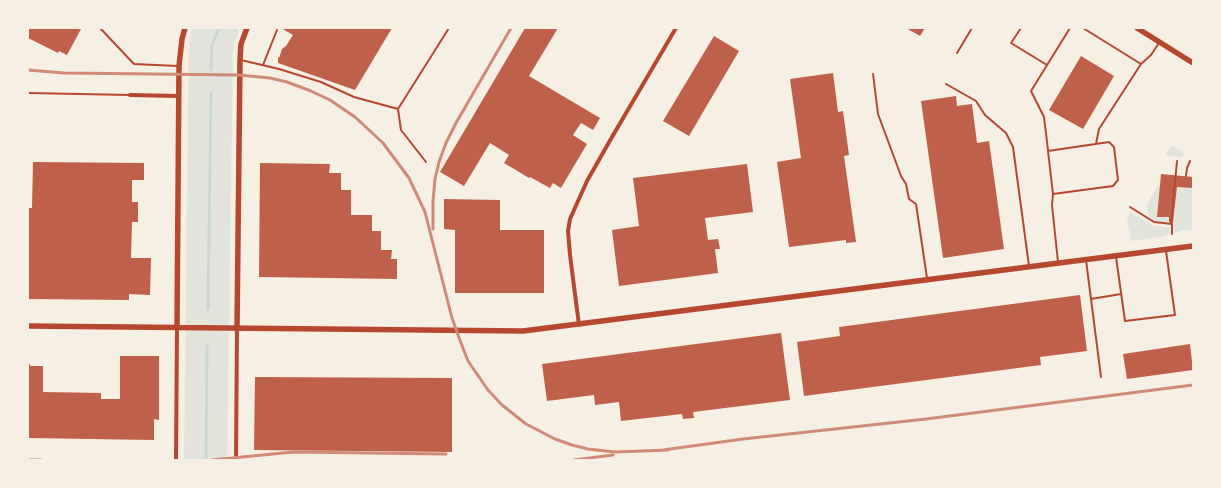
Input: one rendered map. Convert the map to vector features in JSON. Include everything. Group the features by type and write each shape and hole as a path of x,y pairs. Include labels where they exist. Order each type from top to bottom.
{"street":[{"path":"176,460 179,66 181,45 185,28"},
{"path":"236,460 240,60 242,44 247,28"},
{"path":"579,325 570,255 568,231 570,219 587,181 604,150 676,28"},
{"path":"1137,28 1193,63"},
{"path":"130,95 179,96"},
{"path":"28,326 523,331 1193,246"}],"lane":[{"path":"100,28 134,64 179,66"},
{"path":"426,162 401,130 398,109 449,28"},
{"path":"957,53 972,28"},
{"path":"1021,28 1012,43 1047,65"},
{"path":"1059,264 1052,205 1054,194 1044,117 1031,91 1070,28"},
{"path":"1083,28 1141,64"},
{"path":"263,65 277,30"},
{"path":"1096,144 1099,129 1141,64 1152,55 1159,42"},
{"path":"240,60 263,65 321,82 354,97 398,109"},
{"path":"873,74 878,114 901,176 906,184 909,199 916,204 927,279"},
{"path":"946,84 976,101 986,115 1006,133 1013,147 1029,267"},
{"path":"28,93 130,95"},
{"path":"1048,151 1109,142 1114,147 1118,180 1113,186 1054,194"},
{"path":"1116,256 1125,321 1175,314 1166,249"},
{"path":"1086,260 1101,377"},
{"path":"1091,299 1122,294"}],"path":[{"path":"1172,234 1171,224 1177,161"},
{"path":"1186,176 1190,161"},
{"path":"1130,207 1154,222 1171,224"}],"shaded area":[{"path":"192,28 239,28 233,53 227,460 184,460 189,41"},
{"path":"1172,145 1184,153 1182,157 1165,155"},
{"path":"1158,186 1160,187 1157,216 1169,217 1169,223 1156,222 1149,219 1147,205"},
{"path":"1177,187 1193,188 1193,231 1186,230 1173,233"},
{"path":"1130,212 1154,226 1171,228 1171,233 1161,237 1131,241 1127,221"}],"building":[{"path":"28,28 81,29 67,55 59,51 58,53 28,38"},
{"path":"281,28 392,28 355,90 278,63 278,57 279,58 282,49 286,46 293,35"},
{"path":"525,28 558,28 529,76 600,118 593,130 581,123 573,135 587,144 561,188 553,183 550,188 530,177 529,178 504,163 509,155 490,143 464,186 440,172"},
{"path":"906,28 925,28 920,36"},
{"path":"714,36 739,51 689,136 663,121"},
{"path":"1081,56 1114,76 1083,129 1049,110"},
{"path":"833,73 838,112 843,111 849,155 844,156 856,242 846,243 846,240 789,247 777,162 801,158 790,79"},
{"path":"956,96 957,106 972,104 977,143 989,141 1004,249 943,258 921,101"},
{"path":"33,162 144,163 144,180 132,180 132,202 138,202 138,222 132,222 131,258 151,258 150,295 129,294 129,300 28,299 28,208 32,208"},
{"path":"260,163 330,164 329,173 341,173 341,190 351,190 351,215 372,215 372,231 381,231 381,250 392,250 391,259 397,259 397,279 259,277"},
{"path":"747,164 753,212 705,218 708,240 718,239 720,249 715,249 718,273 619,286 612,230 639,226 633,178"},
{"path":"1161,174 1193,177 1193,188 1177,187 1173,223 1169,222 1169,217 1157,217"},
{"path":"444,199 500,200 500,230 544,230 544,293 455,293 455,230 444,229"},
{"path":"1080,295 1087,351 1040,357 1041,365 804,396 797,342 840,336 839,327"},
{"path":"781,333 790,400 693,412 694,418 683,419 682,414 621,421 619,402 595,405 594,395 547,401 542,364"},
{"path":"1190,344 1193,370 1127,379 1123,354"},
{"path":"120,356 159,356 159,420 154,419 154,440 28,438 28,364 30,364 30,366 43,366 43,392 101,393 101,399 120,399"},
{"path":"255,377 452,378 452,452 254,450"}],"waterway":[{"path":"211,70 212,45 219,28"},
{"path":"208,309 211,92"},
{"path":"206,458 207,346"}],"railway":[{"path":"433,229 435,179 446,143 511,28"},
{"path":"28,70 64,73 239,75 270,78 287,82 330,100 355,117 383,143 409,178 425,212 452,318 468,361 488,390 502,405 526,424 555,439 572,445 588,449 615,452 668,450"},
{"path":"663,450 743,439 926,419 1193,385"},
{"path":"212,460 293,452 446,454"},
{"path":"574,460 613,455"},
{"path":"28,460 41,460"}]}
